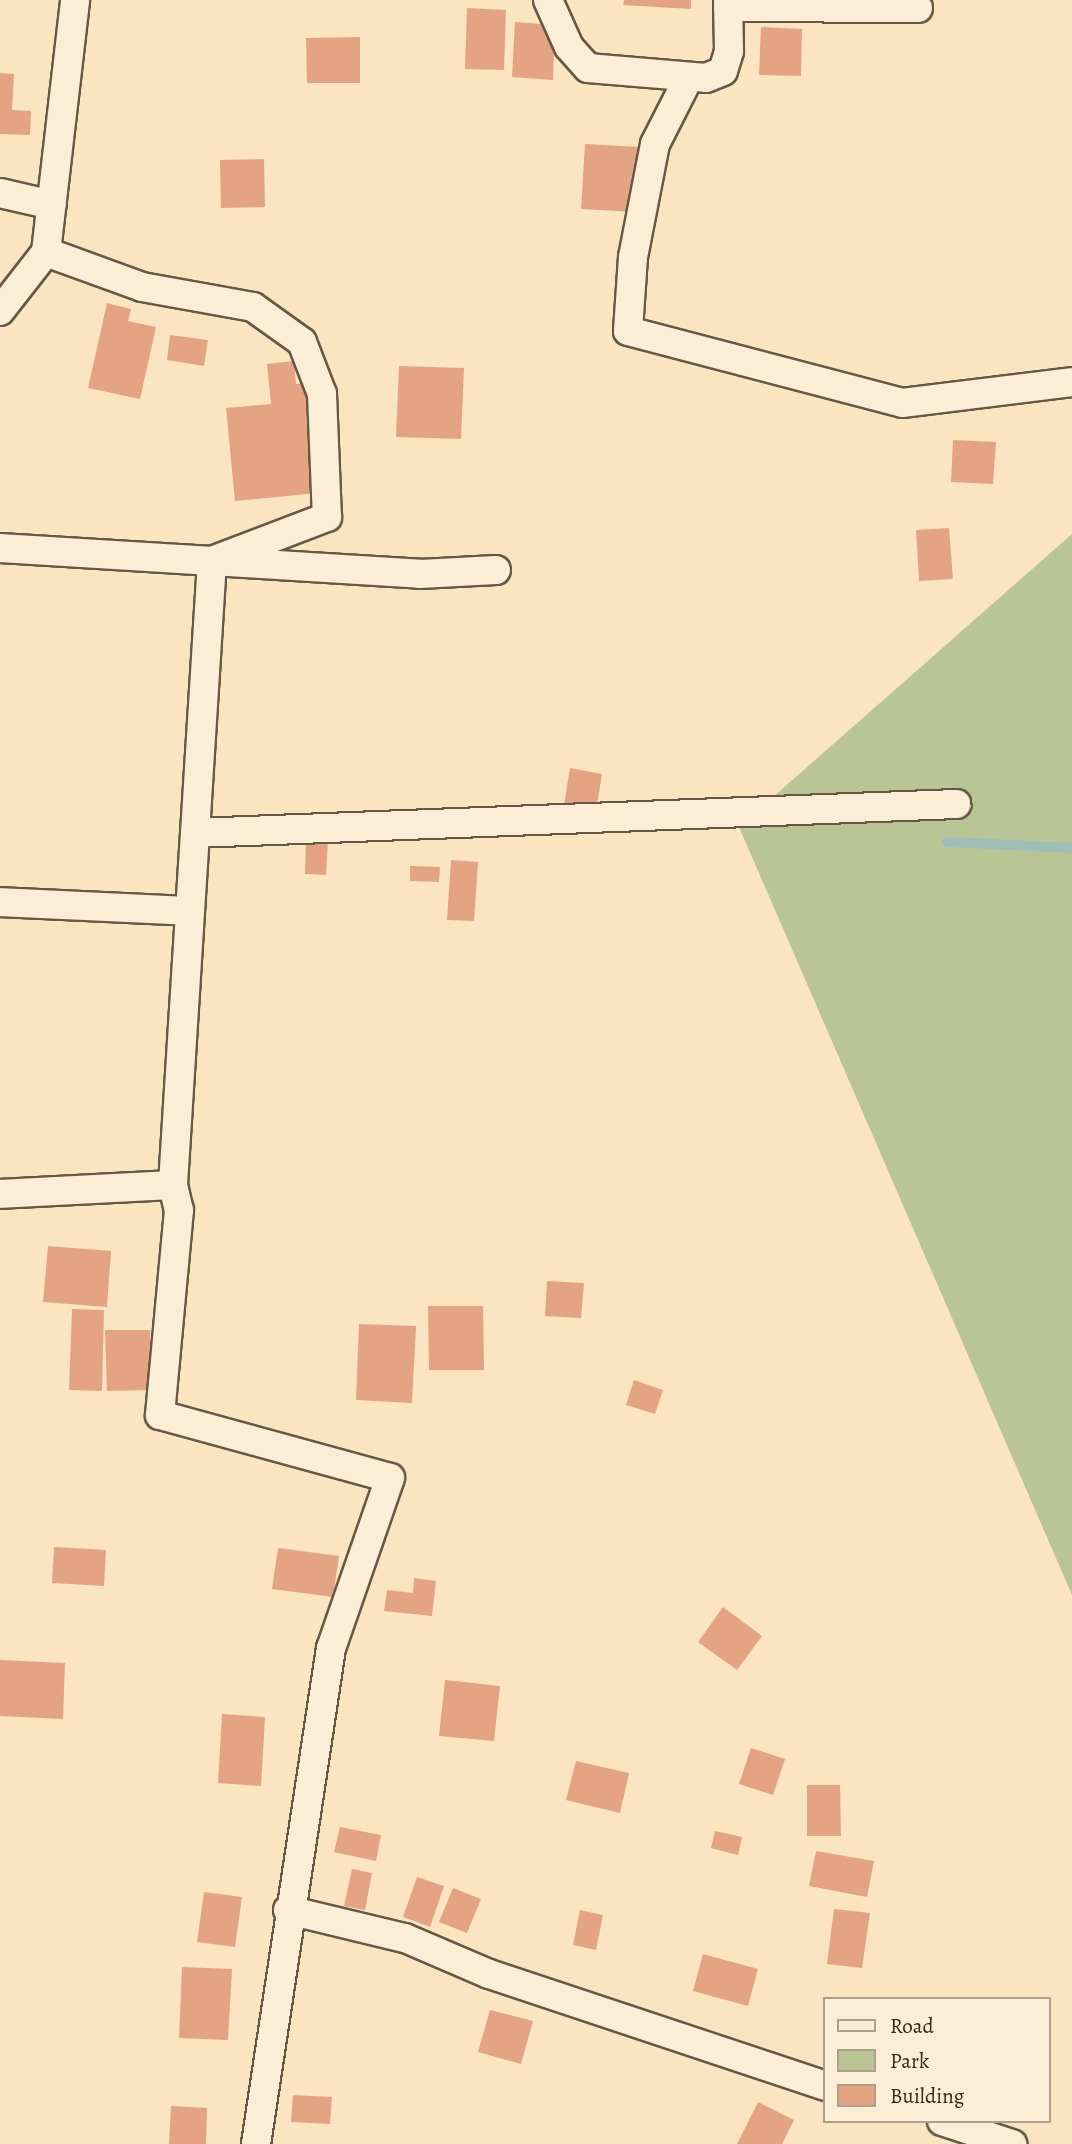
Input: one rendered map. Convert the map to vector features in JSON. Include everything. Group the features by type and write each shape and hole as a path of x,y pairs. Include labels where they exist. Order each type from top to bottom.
{"street":[{"path":"0,311 46,252 75,0"},
{"path":"548,0 569,47 588,68 689,77 723,71 728,4 918,8"},
{"path":"689,77 655,144 633,257 628,331 902,403 1072,382"},
{"path":"0,193 52,205"},
{"path":"46,252 142,287 253,307 302,342 322,394 327,517 212,561"},
{"path":"0,548 420,573 496,570"},
{"path":"212,561 173,1185 178,1210 160,1415 390,1478 331,1648 288,1910 256,2144"},
{"path":"195,833 956,804"},
{"path":"0,902 190,911"},
{"path":"0,1194 173,1185"},
{"path":"288,1910 405,1938 588,2009 824,2086"},
{"path":"948,2123 1012,2144"}],"green space":[{"path":"1072,534 1072,1595 739,827"}],"building":[{"path":"624,0 691,0 691,9 623,5"},
{"path":"467,8 506,10 504,70 465,69"},
{"path":"515,22 555,25 553,80 512,77"},
{"path":"761,27 802,29 801,76 759,75"},
{"path":"360,37 360,83 307,83 306,38"},
{"path":"0,73 14,74 12,110 31,111 30,135 0,134"},
{"path":"585,144 640,147 636,212 581,209"},
{"path":"264,159 265,207 221,208 220,160"},
{"path":"107,303 131,309 128,321 156,327 140,399 88,388"},
{"path":"170,335 208,340 204,366 167,360"},
{"path":"294,361 296,384 306,383 317,493 235,501 226,408 271,404 267,364"},
{"path":"399,366 464,368 461,439 396,437"},
{"path":"953,440 996,442 993,484 951,482"},
{"path":"949,528 953,579 919,581 916,530"},
{"path":"570,768 602,774 596,811 564,805"},
{"path":"306,840 328,841 326,875 305,874"},
{"path":"451,860 478,862 474,921 447,920"},
{"path":"410,866 440,867 439,882 410,881"},
{"path":"48,1246 111,1251 107,1307 43,1302"},
{"path":"547,1281 584,1283 581,1318 545,1316"},
{"path":"428,1306 483,1306 484,1370 429,1370"},
{"path":"72,1309 104,1310 102,1391 69,1390"},
{"path":"359,1324 416,1326 412,1403 356,1400"},
{"path":"105,1330 150,1330 151,1390 107,1391"},
{"path":"634,1380 663,1390 655,1414 626,1405"},
{"path":"54,1547 106,1550 104,1586 52,1583"},
{"path":"278,1548 339,1556 333,1597 272,1589"},
{"path":"414,1578 436,1581 432,1616 384,1611 387,1590 413,1593"},
{"path":"723,1607 762,1636 737,1670 698,1642"},
{"path":"0,1660 65,1663 63,1719 0,1716"},
{"path":"445,1680 500,1686 494,1741 439,1736"},
{"path":"222,1714 265,1717 261,1786 218,1783"},
{"path":"751,1748 785,1759 773,1795 739,1784"},
{"path":"576,1761 629,1773 620,1813 566,1800"},
{"path":"807,1785 840,1785 841,1836 807,1836"},
{"path":"340,1827 381,1835 376,1861 334,1852"},
{"path":"715,1831 742,1837 738,1855 711,1848"},
{"path":"816,1851 874,1861 867,1897 809,1886"},
{"path":"352,1869 372,1873 365,1910 344,1906"},
{"path":"417,1877 444,1886 430,1927 403,1917"},
{"path":"453,1888 481,1899 467,1933 439,1922"},
{"path":"204,1892 242,1897 235,1947 197,1942"},
{"path":"834,1909 870,1913 862,1968 827,1964"},
{"path":"580,1910 603,1915 596,1950 573,1945"},
{"path":"703,1954 758,1969 748,2006 693,1991"},
{"path":"182,1967 232,1969 228,2040 179,2038"},
{"path":"490,2010 533,2021 521,2064 478,2052"},
{"path":"293,2095 332,2097 330,2124 291,2122"},
{"path":"758,2102 794,2120 782,2144 737,2144"},
{"path":"171,2106 207,2108 206,2144 169,2144"}],"waterway":[{"path":"947,842 1072,848"}]}
